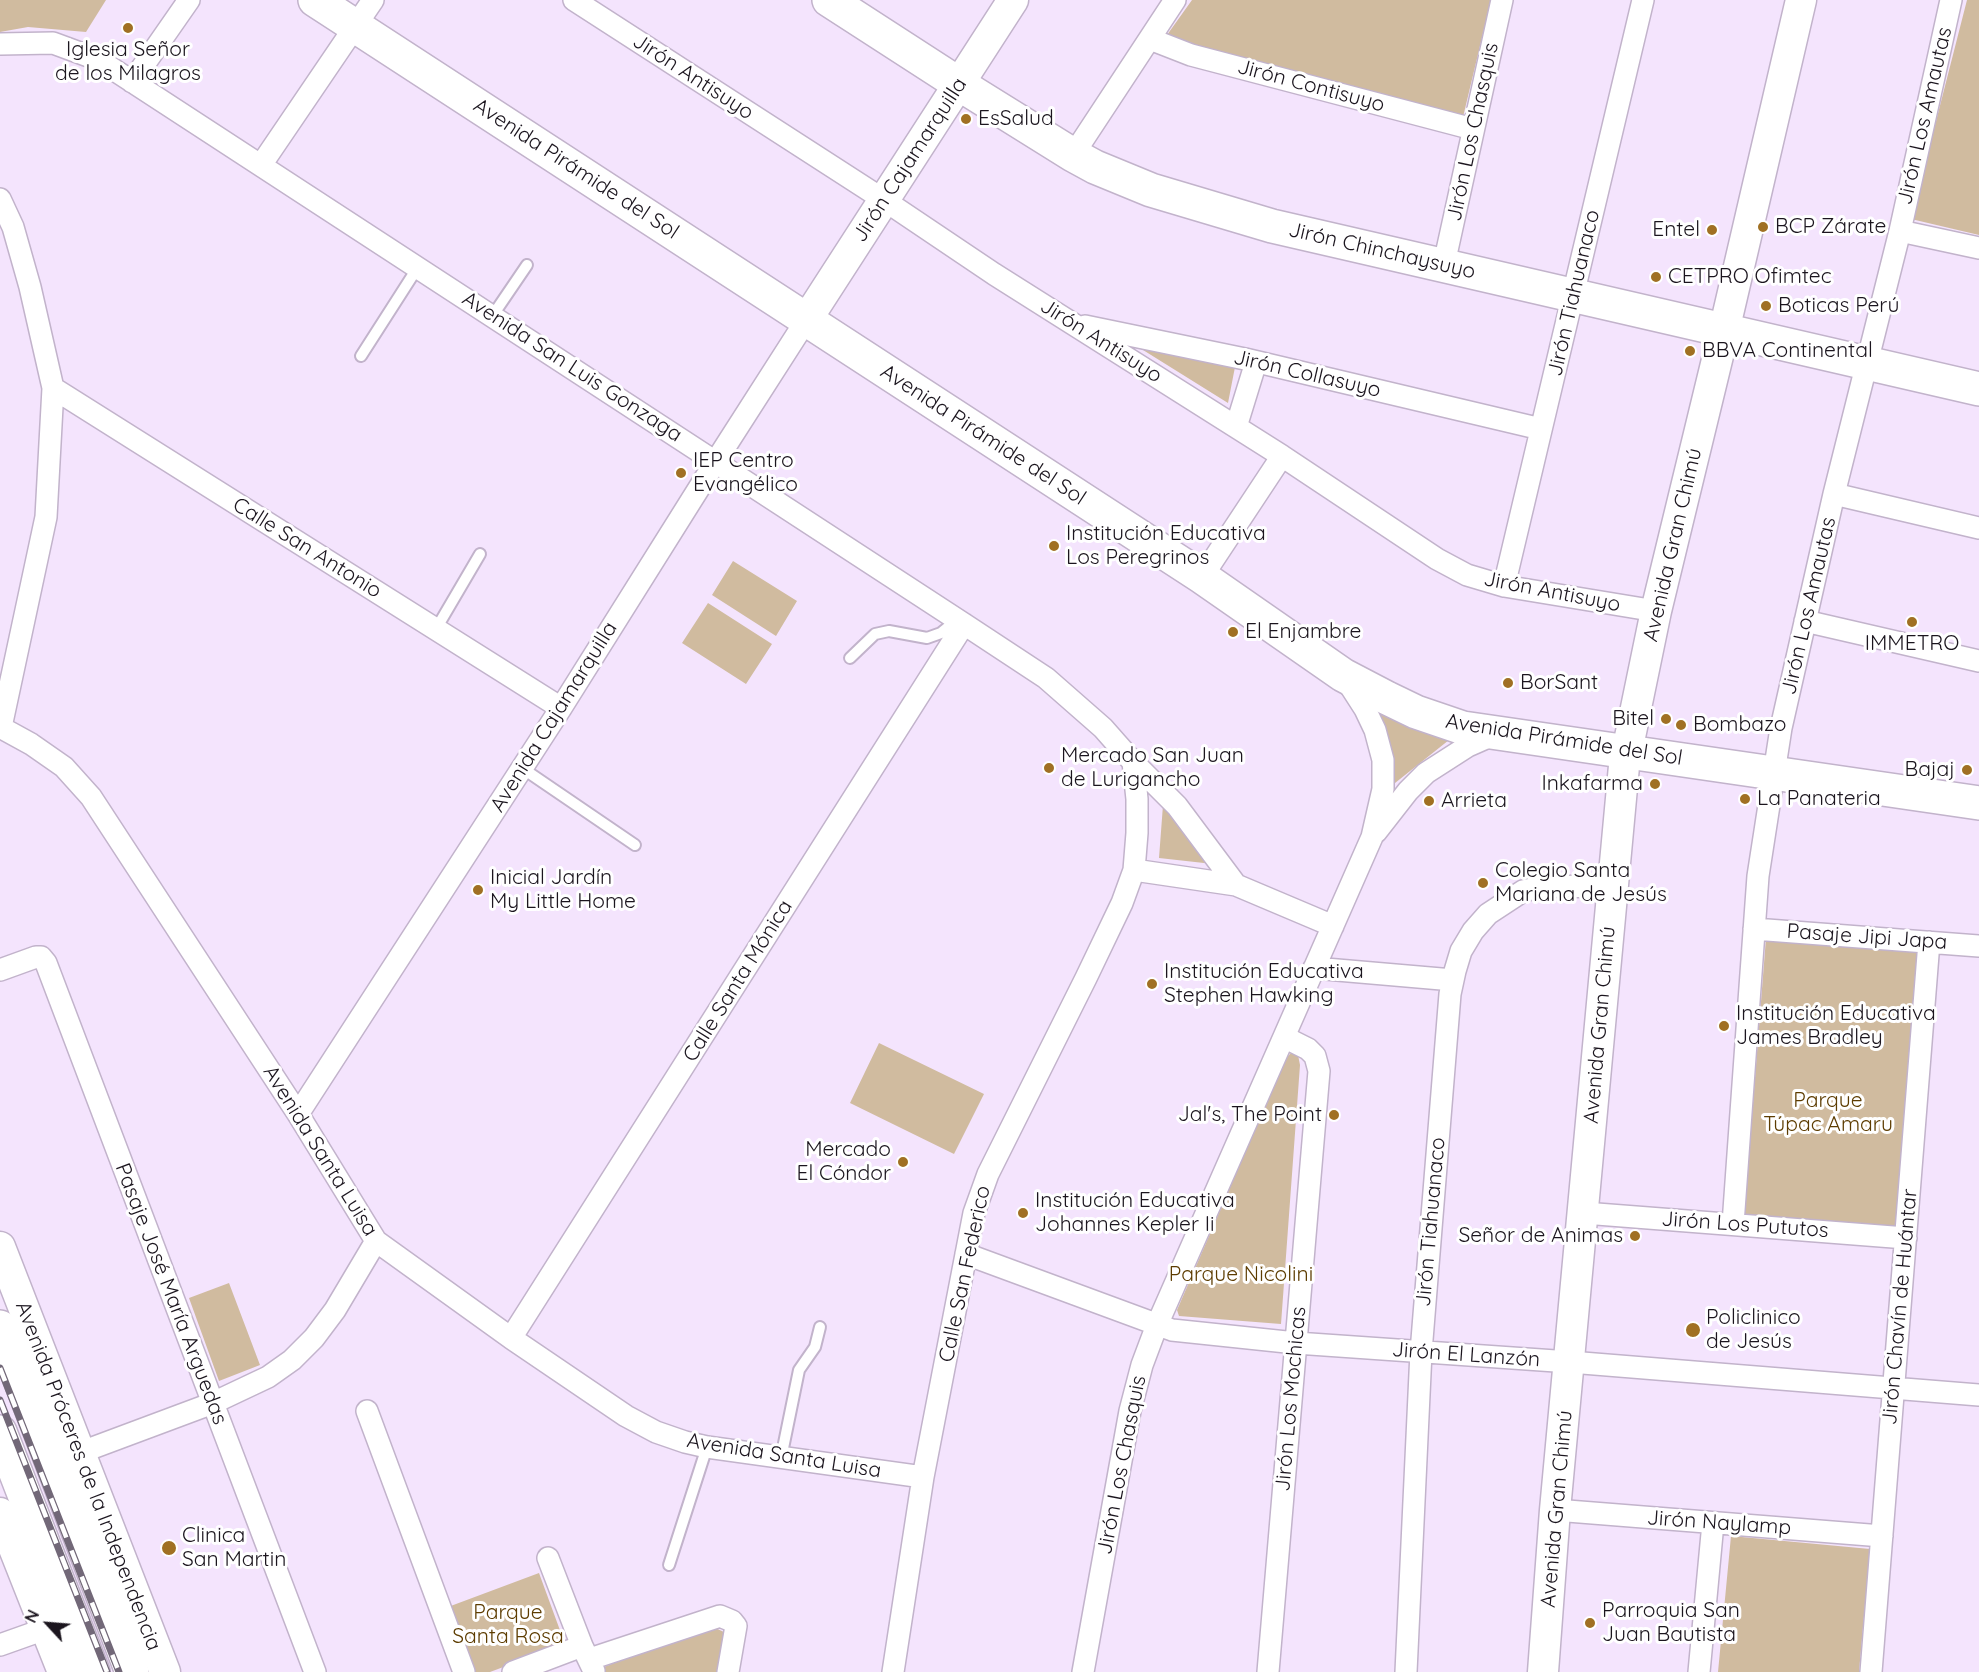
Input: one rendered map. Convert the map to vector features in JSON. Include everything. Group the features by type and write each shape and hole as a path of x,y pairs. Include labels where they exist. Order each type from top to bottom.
{"main road":[{"name":"Avenida Pirámide del Sol","path":"315,0 1202,577 1343,675 1416,712 1463,728 1496,734 1979,803"},
{"name":"Jirón Chinchaysuyo","path":"829,0 958,84 1095,168 1151,190 1272,226 1979,388"},
{"name":"Avenida Próceres de la Independencia","path":"0,1327 132,1672"},
{"path":"0,1432 93,1672"}],"street":[{"path":"132,82 189,0"},
{"path":"261,165 373,0"},
{"name":"Jirón Antisuyo","path":"574,0 884,200 994,274 1282,456 1437,559 1467,575 1504,586 1656,611"},
{"name":"Jirón Cajamarquilla","path":"807,319 1013,0"},
{"path":"1073,155 1175,0"},
{"name":"Jirón Los Chasquis","path":"1444,264 1502,0"},
{"name":"Jirón Tiahuanaco","path":"1504,586 1643,0"},
{"name":"Avenida Gran Chimú","path":"1543,1672 1555,1510 1584,1214 1612,887 1627,751 1656,611 1725,331 1801,0"},
{"name":"Jirón Los Amautas","path":"1733,1224 1758,876 1781,728 1834,494 1900,231 1951,0"},
{"name":"Jirón Contisuyo","path":"1150,39 1191,55 1473,129"},
{"name":"Avenida San Luis Gonzaga","path":"0,44 53,43 99,60 1046,678 1103,728 1177,806 1236,885"},
{"path":"0,199 13,227 30,287 52,388 46,517 1,727"},
{"path":"1900,231 1979,248"},
{"name":"Avenida Cajamarquilla","path":"298,1114 561,708 807,319"},
{"name":"Jirón Collasuyo","path":"1073,323 1256,362 1541,429"},
{"path":"1236,427 1256,362"},
{"name":"Calle San Antonio","path":"52,388 561,708"},
{"path":"1202,577 1282,456"},
{"path":"1834,494 1979,528"},
{"path":"1805,621 1979,661"},
{"name":"Calle Santa Mónica","path":"512,1338 961,622"},
{"name":"Jirón Los Chasquis","path":"1083,1672 1130,1411 1142,1365 1157,1325 1372,837 1383,789 1383,760 1375,730 1365,709 1343,675"},
{"name":"Avenida Santa Luisa","path":"1,727 64,767 91,797 298,1114 376,1241 626,1416 656,1432 707,1447 923,1477"},
{"name":"Jirón Los Chasquis","path":"1372,837 1426,772 1468,746 1496,734"},
{"name":"Calle San Federico","path":"893,1672 923,1477 974,1213 988,1174 1086,978 1122,903 1134,870 1137,799 1133,762"},
{"path":"1134,870 1236,885 1333,926"},
{"name":"Jirón Tiahuanaco","path":"1406,1672 1421,1352 1453,980 1461,951 1473,931 1488,914 1523,891 1545,886 1612,887"},
{"name":"Pasaje Jipi Japa","path":"1754,928 1979,946"},
{"name":"Jirón Chavín de Huántar","path":"1871,1672 1929,942"},
{"name":"Pasaje José María Arguedas","path":"0,970 36,957 40,957 46,963 315,1672"},
{"path":"1314,968 1453,980"},
{"name":"Jirón Los Mochicas","path":"1268,1672 1319,1071 1318,1062 1308,1049 1284,1037"},
{"name":"Jirón Los Pututos","path":"1584,1214 1906,1238"},
{"path":"79,1453 213,1403 268,1377 292,1360 314,1338 335,1310 376,1241"},
{"name":"Avenida Próceres de la Independencia","path":"0,1247 165,1672"},
{"name":"Jirón El Lanzón","path":"966,1254 1172,1330 1296,1343 1979,1395"},
{"path":"367,1411 464,1672"},
{"name":"Jirón Naylamp","path":"1555,1510 1882,1536"},
{"path":"0,1513 63,1672"},
{"path":"1699,1672 1713,1523"},
{"path":"548,1558 589,1659"},
{"path":"513,1672 589,1659 716,1616 732,1621 736,1626 728,1672"},
{"path":"0,1645 45,1629"}],"lane":[{"path":"493,315 527,265"},
{"path":"361,356 418,267"},
{"path":"436,630 480,554"},
{"path":"850,658 875,634 889,631 927,638 961,622"},
{"path":"522,768 635,845"},
{"path":"781,1458 799,1370 815,1347 820,1327"},
{"path":"669,1565 707,1447"}],"green space":[{"path":"0,0 106,0 86,32 28,27 0,32"},
{"path":"1192,0 1491,0 1463,117 1188,49 1167,35"},
{"path":"1967,0 1979,0 1979,235 1911,219"},
{"path":"1135,345 1235,367 1228,403"},
{"path":"733,561 797,601 776,636 712,595"},
{"path":"708,603 772,644 746,684 682,643"},
{"path":"1375,709 1449,740 1390,787"},
{"path":"1163,805 1213,864 1159,858"},
{"name":"Parque Túpac Amaru","path":"1766,938 1917,950 1895,1228 1744,1217"},
{"path":"879,1043 984,1094 954,1154 850,1103"},
{"name":"Parque Nicolini","path":"1291,1053 1298,1055 1300,1065 1281,1324 1179,1316 1177,1310 1286,1058"},
{"path":"229,1283 260,1365 219,1381 189,1298"},
{"path":"1731,1536 1870,1549 1859,1672 1718,1672"},
{"name":"Parque Santa Rosa","path":"539,1573 565,1644 490,1672 473,1672 448,1607"},
{"path":"711,1626 726,1633 719,1672 597,1672 596,1670"}],"railway":[{"path":"0,1368 119,1672"},
{"path":"0,1400 107,1672"}],"place":[{"name":"Iglesia Señor de los Milagros","path":"128,28"},
{"name":"EsSalud","path":"966,119"},
{"name":"BCP Zárate","path":"1763,227"},
{"name":"Entel","path":"1712,230"},
{"name":"CETPRO Ofimtec","path":"1656,277"},
{"name":"Boticas Perú","path":"1766,306"},
{"name":"BBVA Continental","path":"1690,351"},
{"name":"IEP Centro Evangélico","path":"681,473"},
{"name":"Institución Educativa Los Peregrinos","path":"1054,546"},
{"name":"IMMETRO","path":"1912,622"},
{"name":"El Enjambre","path":"1233,632"},
{"name":"BorSant","path":"1508,683"},
{"name":"Bitel","path":"1666,719"},
{"name":"Bombazo","path":"1681,725"},
{"name":"Mercado San Juan de Lurigancho","path":"1049,768"},
{"name":"Bajaj","path":"1967,770"},
{"name":"Inkafarma","path":"1655,784"},
{"name":"La Panateria","path":"1745,799"},
{"name":"Arrieta","path":"1429,801"},
{"name":"Colegio Santa Mariana de Jesús","path":"1483,883"},
{"name":"Inicial Jardín My Little Home","path":"478,890"},
{"name":"Institución Educativa Stephen Hawking","path":"1152,984"},
{"name":"Institución Educativa James Bradley","path":"1724,1026"},
{"name":"Jal's, The Point","path":"1334,1115"},
{"name":"Mercado El Cóndor","path":"903,1162"},
{"name":"Institución Educativa Johannes Kepler Ii","path":"1023,1213"},
{"name":"Señor de Animas","path":"1635,1236"},
{"name":"Policlinico de Jesús","path":"1693,1330"},
{"name":"Clinica San Martin","path":"169,1548"},
{"name":"Parroquia San Juan Bautista","path":"1590,1623"}]}
